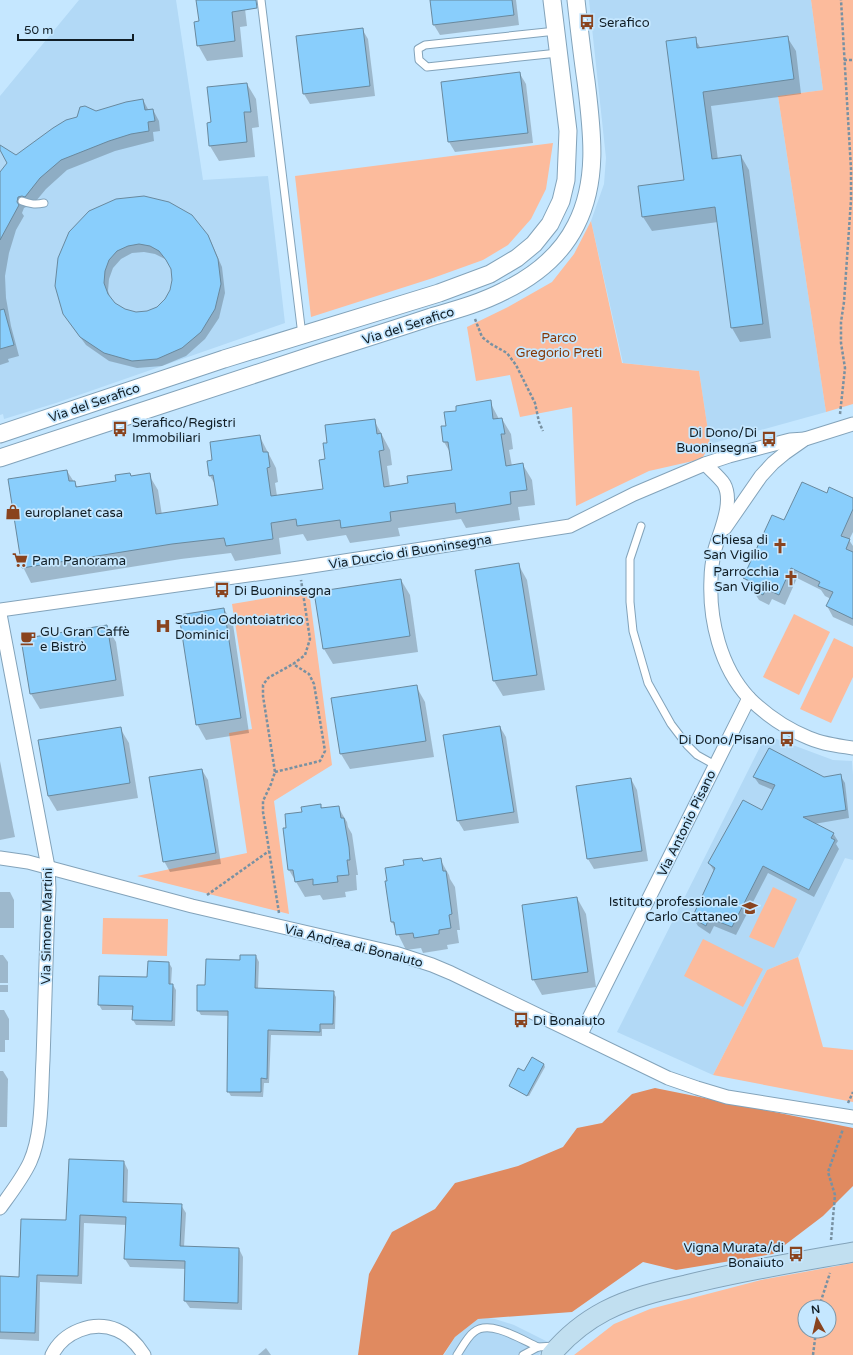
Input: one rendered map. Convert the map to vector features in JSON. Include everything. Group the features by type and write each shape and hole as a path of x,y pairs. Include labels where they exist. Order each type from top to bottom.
{"main road":[{"path":"549,1349 605,1311 639,1298 675,1287 726,1275 853,1252"}],"street":[{"name":"Via del Serafico","path":"0,434 224,359 439,293 495,271 517,258 540,237 559,208 566,180 568,131 552,0"},
{"name":"Via del Serafico","path":"0,458 112,422 240,378 472,304 507,290 538,269 560,249 575,226 585,203 591,171 592,139 590,115 576,0"},
{"path":"720,536 761,476 785,453 805,439 853,424"},
{"name":"Via Duccio di Buoninsegna","path":"0,610 299,568 570,526 634,494 705,464 790,440 805,439"},
{"path":"705,464 724,483 726,491 726,512 715,550 711,578 713,618 727,666 735,680 749,698 776,720 804,736 827,744 853,748"},
{"name":"Via Simone Martini","path":"0,614 48,867 49,889 45,1016 39,1123 30,1162 0,1208"},
{"name":"Via Antonio Pisano","path":"580,1034 749,698"},
{"name":"Via Andrea di Bonaiuto","path":"0,858 28,862 192,906 395,953 432,965 580,1034 668,1078 727,1097 850,1117"},
{"path":"52,1355 54,1350 64,1339 76,1331 89,1327 103,1326 117,1330 129,1337 144,1355"}],"lane":[{"path":"261,0 302,335"},
{"path":"556,31 425,44 418,49 419,60 427,67 558,53"},
{"path":"22,200 29,204 36,205 44,203"},
{"path":"640,526 630,560 630,602 633,631 648,683 672,724 687,745 697,754 715,765"},
{"path":"457,1355 474,1331 488,1327 499,1328 549,1349"},
{"path":"523,1355 549,1349"}],"path":[{"path":"840,415 845,368 841,343 840,322 844,302 852,200 841,0"},
{"path":"844,60 853,60"},
{"path":"475,318 482,337 507,353 516,365 535,403 539,422 543,430"},
{"path":"278,925 280,912 262,801 271,784 275,772 262,696 263,685 268,678 293,664 305,655 310,639 299,568"},
{"path":"275,772 320,761 325,751 314,684 309,674 293,664"},
{"path":"192,906 269,851"},
{"path":"830,1246 835,1196 828,1172 850,1117"},
{"path":"822,1299 831,1271"},
{"path":"812,1355 815,1339"}],"shaded area":[{"path":"79,0 176,0 203,180 268,176 285,323 56,403 4,419 3,414 0,415 0,96"},
{"path":"589,0 811,0 823,90 778,96 826,412 710,444 699,371 623,363 591,221 604,184 606,158"},
{"name":"Istituto professionale Carlo Cattaneo","path":"766,735 833,760 852,761 853,860 845,858 798,957 767,970 713,1075 617,1032"},
{"path":"655,1088 853,1128 853,1186 823,1216 773,1254 676,1270 643,1262 572,1312 478,1319 455,1337 443,1355 358,1355 369,1274 392,1232 435,1209 455,1183 518,1166 563,1147 577,1128 602,1123 632,1094"},
{"path":"488,1318 514,1325 548,1342 539,1355 444,1355 455,1337 478,1319"}],"green space":[{"path":"811,0 853,0 853,404 826,412 778,96 823,90"},
{"path":"553,143 546,189 531,219 508,245 483,260 433,278 311,317 295,176"},
{"name":"Parco Gregorio Preti","path":"591,221 622,363 699,371 710,444 702,459 649,471 576,506 572,407 520,417 510,375 476,381 467,327 508,307 552,282 574,254"},
{"path":"309,591 332,765 274,801 289,914 137,876 247,853 229,733 252,729 232,604"},
{"path":"794,614 830,632 799,695 763,677"},
{"path":"834,638 853,647 853,677 831,723 800,709"},
{"path":"773,887 797,899 774,948 749,937"},
{"path":"103,918 168,919 167,956 102,954"},
{"path":"703,939 763,969 743,1007 684,976"},
{"path":"798,957 823,1047 853,1050 853,1102 713,1075 767,970"},
{"path":"853,1263 853,1355 574,1355 614,1324 650,1309 761,1280"}],"building":[{"path":"196,0 256,0 257,8 232,12 235,41 197,46 194,22 199,21"},
{"path":"430,0 512,0 514,15 433,25"},
{"path":"363,28 370,86 303,94 296,36"},
{"path":"788,36 794,79 703,92 712,159 741,155 763,324 731,328 715,207 642,217 638,186 684,180 666,41 696,37 697,48"},
{"path":"520,72 528,133 448,142 441,82"},
{"path":"247,83 251,112 244,112 247,142 209,146 207,123 211,122 207,87"},
{"path":"143,99 145,110 153,109 155,121 148,122 149,131 131,134 109,141 61,160 40,178 25,197 18,197 17,202 19,205 0,240 0,172 7,163 0,150 0,145 16,155 53,128 66,120 77,117 80,107 85,106 96,111 126,102"},
{"path":"144,196 169,202 192,215 208,235 218,259 221,284 215,309 201,332 182,348 157,359 132,361 104,353 80,337 63,314 55,286 58,258 69,232 89,211 116,199","holes":["139,244 150,246 159,251 171,269 172,280 170,290 165,299 157,307 147,311 136,312 125,309 115,303 108,294 104,283 105,271 109,260 117,251 128,246"]},
{"path":"4,309 14,345 0,349 0,310"},
{"path":"491,400 493,419 502,418 505,434 501,434 506,466 523,463 527,490 510,492 511,504 456,513 455,503 390,512 391,521 341,528 340,520 297,526 296,519 271,523 273,539 226,546 224,538 172,544 22,568 8,479 67,470 69,481 75,481 76,487 116,481 115,475 130,473 131,476 150,473 156,514 218,505 213,475 209,476 207,461 212,460 210,442 260,435 263,452 268,452 270,467 267,468 271,496 323,489 319,460 325,459 323,443 327,443 325,425 375,419 377,434 381,433 384,450 379,451 384,487 408,483 407,476 452,470 448,442 443,442 441,426 446,426 444,412 456,411 456,406"},
{"name":"Chiesa di San Vigilio","path":"802,482 827,493 829,487 853,498 853,509 841,536 850,539 846,549 853,552 853,619 826,606 833,592 818,586 820,582 791,568 779,595 766,589 763,595 752,589 754,583 743,578 772,515 784,520"},
{"path":"519,563 537,675 493,681 475,570"},
{"path":"401,579 410,636 323,649 314,592"},
{"path":"224,608 241,718 196,725 179,615"},
{"path":"107,625 116,680 30,694 21,639"},
{"path":"417,685 426,741 340,754 331,698"},
{"path":"500,726 514,812 457,821 443,735"},
{"path":"121,727 130,783 48,796 38,740"},
{"path":"769,748 824,777 841,774 846,810 803,817 834,833 831,838 835,840 809,890 763,866 732,927 709,918 706,926 692,918 715,868 708,863 743,800 762,810 775,785 753,777"},
{"path":"202,769 216,853 163,862 149,777"},
{"path":"631,778 642,851 587,859 576,786"},
{"path":"321,804 321,808 339,806 341,818 344,818 349,847 350,860 347,860 349,875 337,876 338,882 313,885 313,879 295,882 293,870 288,870 283,828 286,828 285,814 302,812 301,807"},
{"path":"422,858 423,861 441,858 443,871 446,871 452,914 449,915 451,928 439,930 439,934 414,938 413,933 396,935 394,922 391,922 385,881 387,881 385,868 404,865 403,860"},
{"path":"577,897 588,972 532,980 522,905"},
{"path":"240,955 256,955 255,988 334,991 333,1024 320,1024 320,1032 268,1030 267,1079 261,1078 261,1092 227,1092 228,1011 197,1011 197,985 205,985 206,959 240,960"},
{"path":"148,961 169,962 169,984 173,984 172,1021 132,1020 133,1006 98,1005 99,976 147,977"},
{"path":"532,1057 544,1064 527,1096 509,1086 518,1068 524,1071"},
{"path":"69,1159 124,1161 123,1202 182,1204 180,1246 239,1248 238,1303 184,1301 185,1261 124,1259 126,1217 80,1215 78,1276 37,1275 35,1333 0,1332 0,1276 19,1277 21,1219 66,1220"}],"place":[{"name":"Serafico","path":"587,22"},
{"name":"Serafico/Registri Immobiliari","path":"120,429"},
{"name":"Di Dono/Di Buoninsegna","path":"769,439"},
{"name":"europlanet casa","path":"13,512"},
{"name":"Chiesa di San Vigilio","path":"780,546"},
{"name":"Pam Panorama","path":"20,560"},
{"name":"Parrocchia San Vigilio","path":"791,578"},
{"name":"Di Buoninsegna","path":"222,590"},
{"name":"Studio Odontoiatrico Dominici","path":"163,626"},
{"name":"GU Gran Caffè e Bistrò","path":"28,638"},
{"name":"Di Dono/Pisano","path":"787,739"},
{"name":"Istituto professionale Carlo Cattaneo","path":"750,908"},
{"name":"Di Bonaiuto","path":"521,1020"},
{"name":"Vigna Murata/di Bonaiuto","path":"796,1254"}]}
